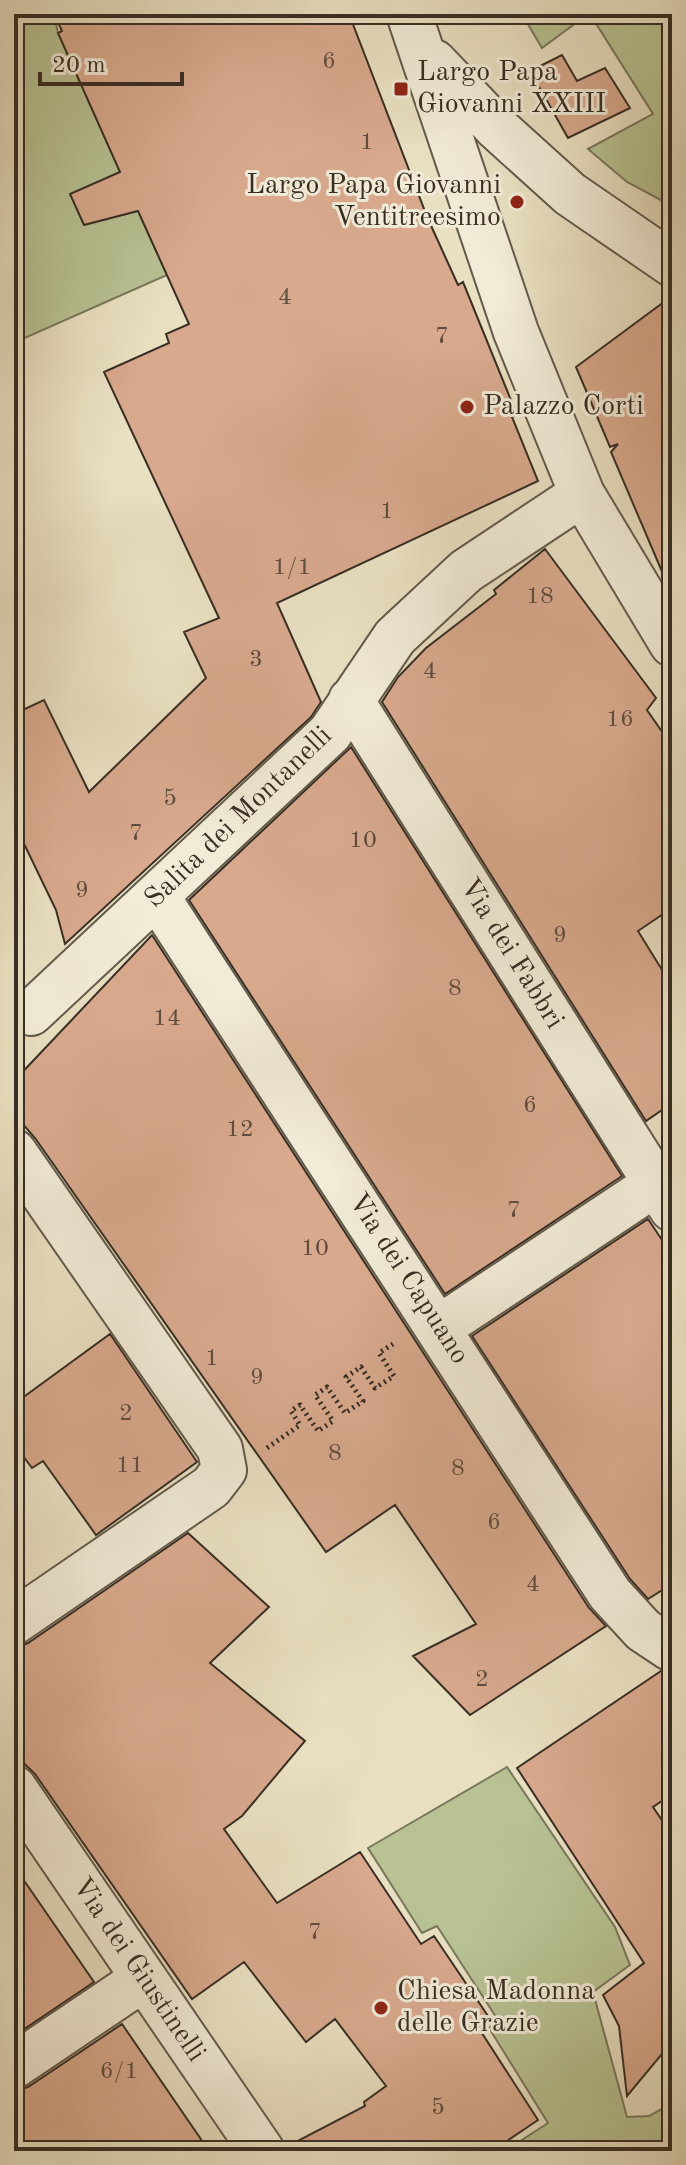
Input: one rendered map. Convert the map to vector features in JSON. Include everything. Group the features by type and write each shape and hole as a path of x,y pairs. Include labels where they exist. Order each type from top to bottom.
{"street":[{"path":"417,33 497,128 560,185 657,255"},
{"path":"417,33 516,332 582,494 672,644"},
{"name":"Salita dei Montanelli","path":"31,1013 158,898 330,733 395,637 466,571 582,494"},
{"name":"Via dei Fabbri","path":"351,700 667,1189"},
{"name":"Via dei Capuano","path":"158,898 622,1610 671,1648"},
{"path":"14,1152 220,1449 243,1461 211,1487 14,1622"},
{"path":"440,1327 667,1189"},
{"name":"Via dei Giustinelli","path":"14,1788 262,2151"},
{"path":"14,2066 143,1979"}],"path":[{"path":"243,1461 300,1425 291,1411 300,1405 318,1431 333,1421 315,1395 327,1387 345,1413 363,1401 346,1377 361,1367 375,1388 394,1376 379,1353 395,1343 402,1353"}],"green space":[{"path":"14,14 54,14 58,33 167,275 18,341 14,332"},
{"path":"522,14 588,14 542,48"},
{"path":"590,14 672,14 672,206 627,182 588,149 653,114"},
{"path":"507,1767 615,1927 630,1965 593,1992 627,2117 649,2116 665,2107 664,2074 672,2074 672,2151 505,2151 548,2123 489,2028 498,2020 437,1926 422,1933 368,1848"}],"building":[{"path":"54,14 349,14 428,219 458,285 463,282 517,415 512,417 538,481 277,603 321,702 311,717 65,944 56,910 14,823 14,714 44,700 89,792 206,678 184,632 219,618 104,372 169,343 166,334 189,324 138,211 84,225 70,194 120,172 58,33 62,31"},
{"path":"562,55 577,81 605,68 630,108 568,138 530,71"},
{"path":"672,296 672,595 611,452 618,444 610,447 576,367"},
{"path":"545,549 656,698 647,710 672,746 672,908 638,931 672,986 672,1103 646,1121 382,702 398,677 426,648 496,594 494,590"},
{"path":"351,747 622,1176 445,1294 189,900"},
{"path":"152,935 589,1608 606,1626 470,1715 413,1656 476,1624 395,1505 326,1552 35,1138 14,1114 14,1081"},
{"path":"648,1219 672,1255 672,1584 648,1599 630,1579 472,1336"},
{"path":"110,1334 197,1462 96,1535 43,1461 32,1468 14,1444 14,1404"},
{"path":"188,1533 269,1607 210,1663 305,1741 242,1816 224,1829 277,1903 360,1852 421,1944 434,1936 490,2019 478,2027 538,2120 492,2151 287,2151 286,2147 365,2106 364,2102 386,2086 335,2019 306,2042 244,1962 192,1999 35,1774 14,1754 14,1648 28,1643"},
{"path":"661,1671 672,1672 672,1794 653,1807 672,1835 672,2042 627,2096 619,2026 603,1995 644,1963 517,1768"},
{"path":"14,1866 94,1982 14,2036"},
{"path":"122,2024 209,2151 14,2151 14,2091 28,2087"}],"place":[{"name":"Largo Papa Giovanni XXIII","path":"401,89"},
{"name":"Largo Papa Giovanni Ventitreesimo","path":"517,202"},
{"name":"Palazzo Corti","path":"467,407"},
{"name":"Chiesa Madonna delle Grazie","path":"381,2008"}]}
